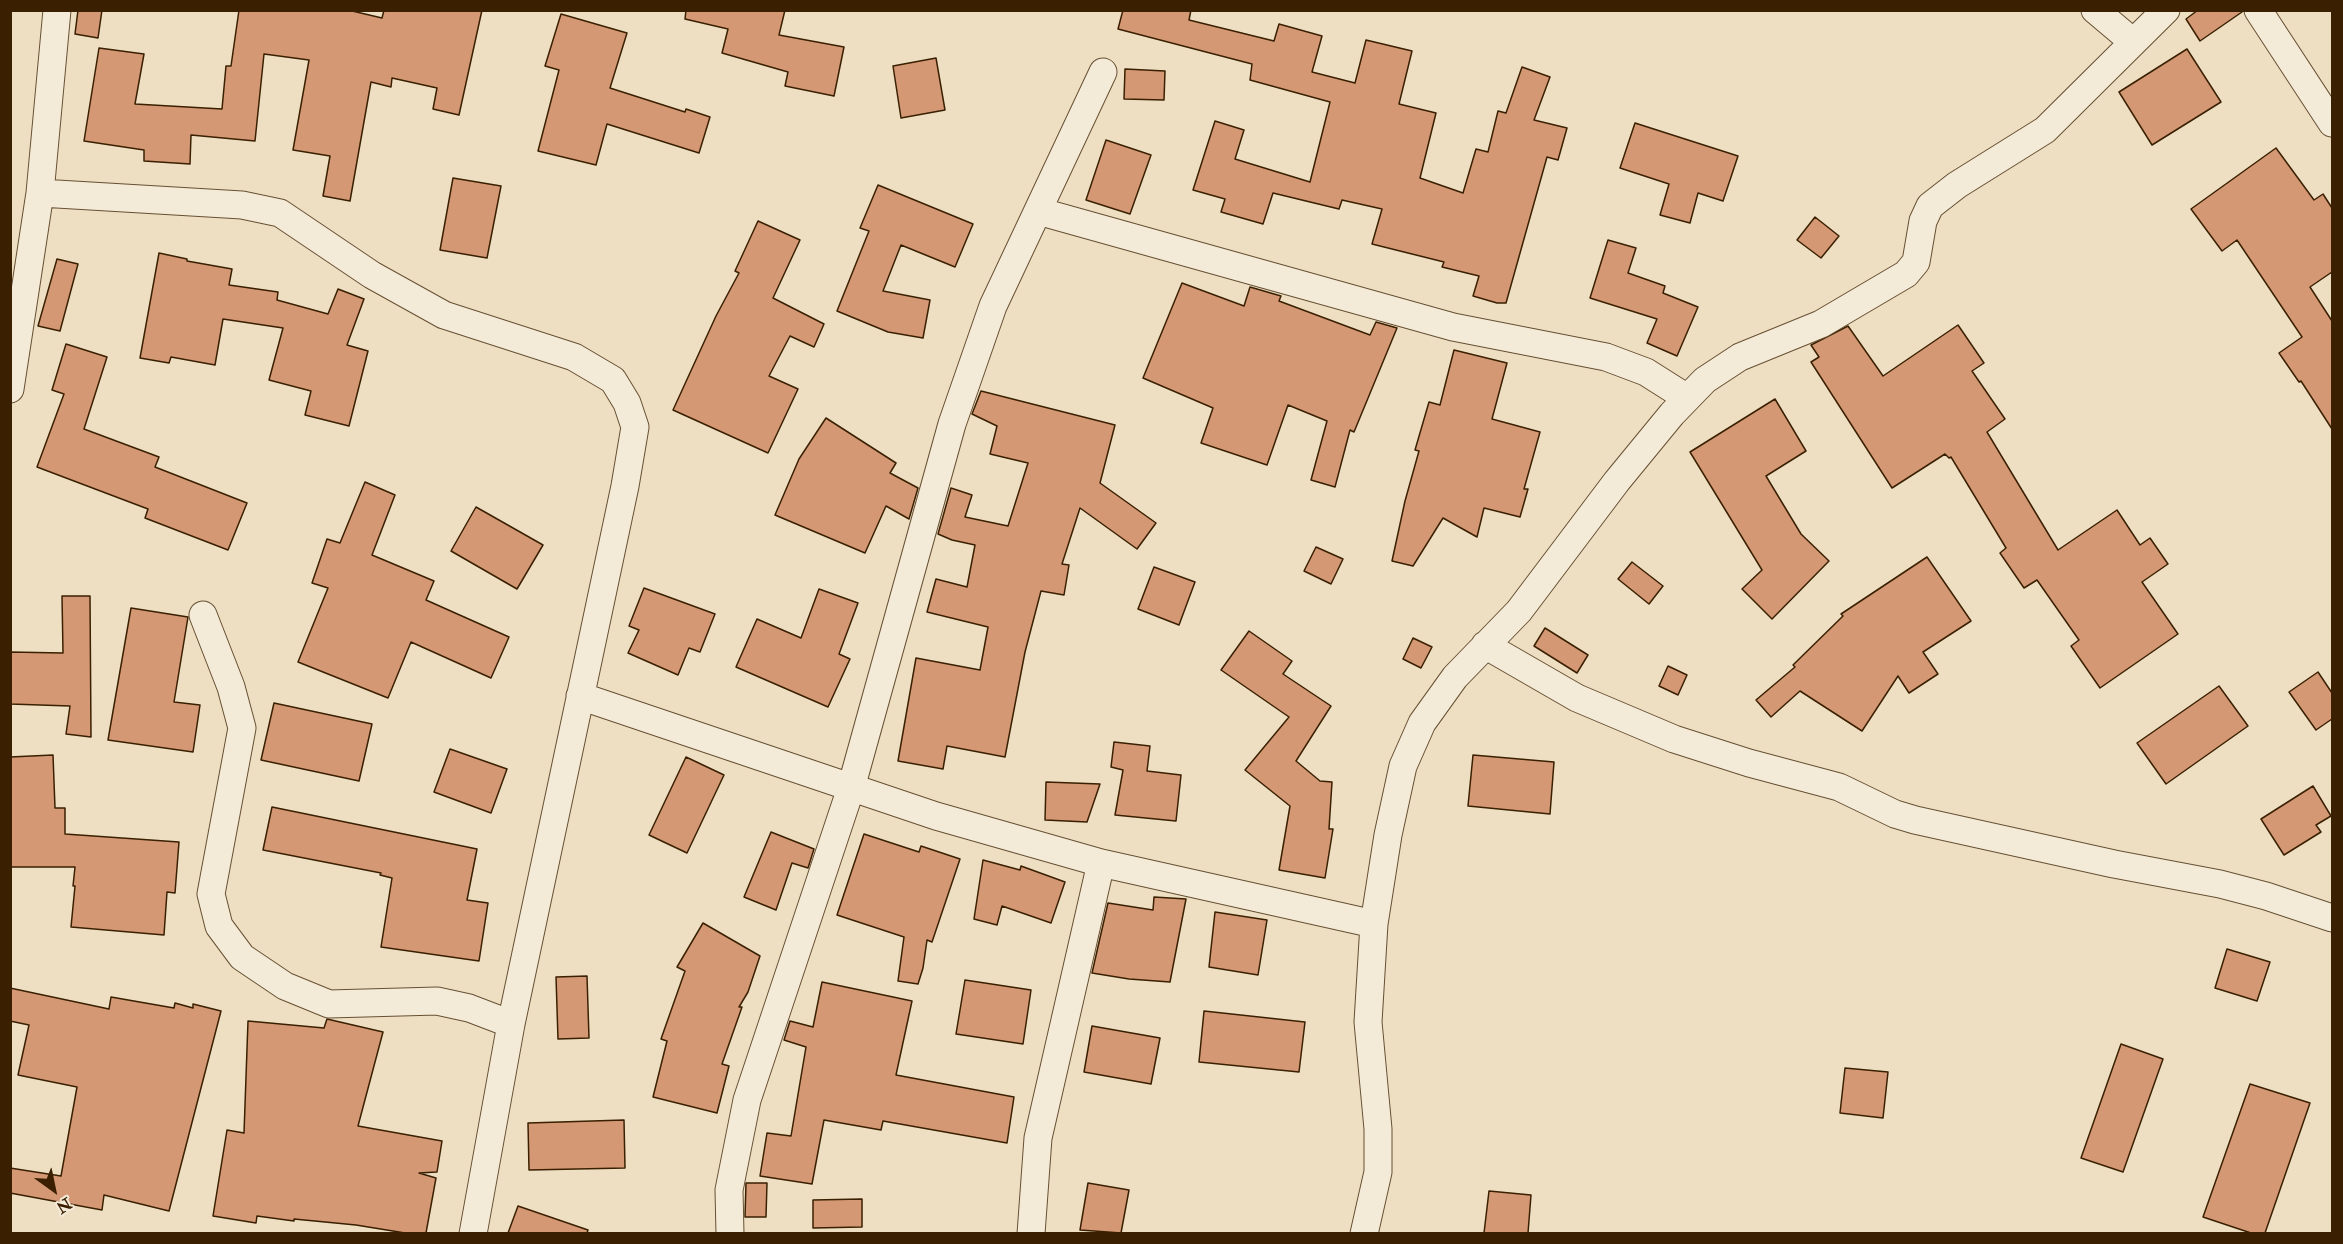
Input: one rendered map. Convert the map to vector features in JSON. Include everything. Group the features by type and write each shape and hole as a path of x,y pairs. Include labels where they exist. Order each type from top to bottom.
{"street":[{"path":"10,389 40,193 57,10"},
{"path":"2095,10 2133,42"},
{"path":"1364,1233 1378,1172 1378,1129 1368,1022 1374,924 1402,766 1422,723 1455,677 1519,611 1617,481 1705,380 1740,357 1821,324 1906,274 1916,262 1923,221 1930,206 1957,184 2044,130 2166,10"},
{"path":"2259,10 2332,123"},
{"path":"730,1233 729,1190 747,1100 851,788 952,424 993,306 1103,72"},
{"path":"40,193 242,206 280,213 372,275 444,315 574,357 613,380 627,403 635,427 511,1024 473,1233"},
{"path":"1038,211 1453,327 1606,357 1646,372 1687,398"},
{"path":"203,615 231,687 242,728 211,894 219,926 242,957 285,986 329,1004 437,1001 469,1008 511,1024"},
{"path":"1485,645 1577,698 1674,739 1749,763 1839,787 1895,814 2114,864 2220,884 2277,899 2332,918"},
{"path":"580,696 936,816 1101,863 1374,924"},
{"path":"1031,1233 1038,1138 1101,863"}],"building":[{"path":"78,10 102,10 98,38 75,34"},
{"path":"239,10 348,10 382,18 384,10 482,10 459,115 433,109 437,88 392,78 391,87 371,82 350,201 323,196 330,156 293,150 309,60 264,54 255,141 191,135 190,164 144,161 144,150 84,141 99,48 144,54 135,104 222,109 226,66 231,66"},
{"path":"686,10 785,10 779,35 844,47 834,96 785,86 788,72 722,53 728,29 685,19"},
{"path":"1123,10 1191,10 1189,20 1274,41 1279,24 1322,36 1312,72 1355,83 1366,40 1412,51 1399,104 1436,113 1420,178 1463,193 1476,149 1488,152 1498,111 1506,113 1522,67 1550,77 1534,120 1567,128 1558,160 1547,157 1506,303 1497,303 1473,296 1479,276 1442,267 1444,262 1372,244 1382,209 1342,200 1339,209 1273,193 1263,224 1221,212 1225,199 1193,190 1215,121 1244,130 1235,159 1310,182 1330,102 1250,80 1252,64 1118,29"},
{"path":"2198,10 2242,10 2242,12 2200,41 2186,19"},
{"path":"561,14 627,33 610,88 685,112 686,109 710,117 699,153 607,124 596,165 538,151 559,70 545,66"},
{"path":"2187,49 2221,102 2152,145 2119,92"},
{"path":"936,58 945,110 901,118 893,66"},
{"path":"1125,69 1165,71 1164,100 1124,99"},
{"path":"1635,123 1738,156 1723,201 1698,193 1690,223 1660,215 1669,184 1620,168"},
{"path":"1106,140 1151,155 1130,214 1086,200"},
{"path":"2276,148 2314,200 2323,194 2332,208 2332,272 2310,287 2332,321 2332,429 2301,381 2299,382 2279,353 2302,337 2237,240 2222,251 2191,209"},
{"path":"453,178 501,186 487,258 440,250"},
{"path":"878,185 973,224 955,267 901,245 883,291 930,300 923,338 888,332 837,311 869,231 860,228"},
{"path":"1815,217 1839,236 1821,258 1797,240"},
{"path":"758,221 800,240 773,298 824,324 814,347 790,336 769,376 798,389 768,453 673,410 716,316 739,273 735,271"},
{"path":"1608,240 1636,248 1628,273 1665,286 1663,293 1698,307 1677,356 1647,343 1657,319 1590,298"},
{"path":"159,253 187,259 187,261 232,269 229,285 278,292 277,300 328,314 338,289 364,299 347,345 368,351 349,426 305,415 311,391 269,380 283,328 223,319 215,365 171,357 169,363 140,358"},
{"path":"57,259 78,264 60,331 38,326"},
{"path":"1182,283 1244,306 1250,287 1281,296 1279,301 1370,335 1376,322 1397,328 1354,432 1350,430 1335,487 1311,480 1327,421 1288,405 1267,465 1201,443 1213,408 1143,378"},
{"path":"1958,325 1984,363 1972,371 2005,419 1987,432 2058,550 2117,510 2140,545 2150,538 2168,564 2142,582 2178,634 2100,688 2071,646 2079,640 2037,580 2024,588 2000,553 2006,548 1951,457 1945,454 1892,488 1811,362 1819,357 1811,345 1848,326 1883,376"},
{"path":"66,344 107,357 84,429 159,457 155,467 247,503 228,550 145,518 148,509 37,467 64,394 52,390"},
{"path":"1454,350 1507,363 1492,419 1540,432 1524,489 1528,489 1520,517 1484,508 1477,537 1443,518 1413,566 1392,561 1419,451 1415,450 1429,402 1440,405"},
{"path":"981,391 1115,425 1100,483 1156,523 1137,549 1080,508 1062,564 1069,565 1064,595 1041,591 1025,652 1005,757 947,746 943,769 898,761 916,658 980,670 988,627 927,612 936,579 967,587 975,545 938,534 951,488 972,495 965,517 1008,526 1028,463 990,454 997,426 972,414"},
{"path":"1775,399 1806,451 1766,476 1801,534 1829,561 1772,619 1742,589 1762,570 1690,452"},
{"path":"826,418 896,463 890,473 918,488 909,519 886,506 865,553 775,515 799,459"},
{"path":"365,482 395,495 372,555 434,581 426,600 509,637 491,678 411,642 388,698 298,662 328,588 312,583 327,539 340,543"},
{"path":"476,507 543,545 517,589 451,551"},
{"path":"1316,547 1343,559 1331,584 1304,571"},
{"path":"1927,557 1971,621 1923,652 1938,674 1909,693 1898,676 1862,731 1800,691 1771,717 1756,700 1795,667 1793,665 1843,616 1841,614"},
{"path":"1632,562 1663,586 1649,604 1618,579"},
{"path":"1154,567 1195,582 1179,625 1138,609"},
{"path":"644,588 715,614 700,652 689,648 678,675 628,653 639,630 629,626"},
{"path":"819,589 858,603 839,654 850,659 828,707 736,667 757,619 801,638"},
{"path":"62,596 90,596 91,737 66,734 70,706 10,704 10,652 63,653"},
{"path":"131,608 188,617 174,702 200,705 193,752 108,740"},
{"path":"1545,628 1588,655 1577,673 1534,646"},
{"path":"1249,631 1292,661 1283,674 1331,706 1296,761 1320,781 1332,782 1329,829 1333,829 1325,878 1279,870 1290,806 1245,770 1289,717 1221,670"},
{"path":"1413,638 1432,647 1421,668 1403,659"},
{"path":"1668,666 1687,675 1678,695 1659,686"},
{"path":"2318,672 2332,693 2332,719 2316,730 2289,692"},
{"path":"2219,686 2248,726 2166,784 2137,743"},
{"path":"274,703 372,724 359,781 261,760"},
{"path":"1114,742 1150,746 1147,771 1181,775 1176,821 1115,815 1123,770 1111,767"},
{"path":"450,749 507,769 491,813 434,792"},
{"path":"53,755 55,808 65,808 65,834 179,842 175,893 167,892 164,935 71,927 75,867 10,867 10,757"},
{"path":"1473,755 1554,762 1550,814 1468,806"},
{"path":"686,757 724,775 687,853 649,835"},
{"path":"1046,782 1100,784 1087,822 1045,820"},
{"path":"2313,786 2331,816 2316,825 2321,832 2284,855 2261,819"},
{"path":"272,807 477,849 467,900 488,903 479,961 381,947 392,878 380,875 381,873 263,850"},
{"path":"771,832 814,849 808,868 792,863 776,910 744,897"},
{"path":"864,834 919,852 921,846 960,859 932,942 927,940 918,984 898,981 904,937 837,915"},
{"path":"983,860 1020,870 1021,866 1065,882 1051,923 1002,906 997,925 974,919"},
{"path":"1154,897 1186,899 1170,982 1092,973 1108,903 1153,910"},
{"path":"1215,912 1267,920 1258,975 1209,967"},
{"path":"703,923 760,956 748,992 739,1007 742,1007 722,1064 729,1066 717,1113 653,1097 667,1041 661,1039 685,971 677,967"},
{"path":"2227,949 2270,962 2257,1001 2215,988"},
{"path":"587,976 589,1038 558,1039 556,977"},
{"path":"965,980 1031,990 1023,1044 956,1034"},
{"path":"822,982 912,1001 896,1075 1014,1097 1007,1143 883,1121 881,1130 824,1120 812,1184 760,1176 767,1133 791,1136 806,1047 784,1040 790,1021 813,1027"},
{"path":"10,988 109,1009 111,997 174,1008 175,1003 193,1008 193,1004 221,1011 169,1211 104,1195 102,1210 10,1193 10,1168 61,1176 77,1087 18,1075 29,1025 10,1021"},
{"path":"1204,1011 1305,1022 1299,1072 1199,1062"},
{"path":"327,1019 383,1032 358,1126 442,1141 437,1172 419,1173 436,1178 426,1233 405,1233 356,1225 257,1216 256,1223 213,1216 227,1130 244,1133 248,1021 324,1028"},
{"path":"1092,1026 1160,1038 1151,1084 1084,1072"},
{"path":"2121,1044 2163,1059 2123,1172 2081,1158"},
{"path":"1845,1068 1888,1072 1883,1118 1840,1113"},
{"path":"2250,1084 2310,1103 2265,1233 2251,1233 2203,1217"},
{"path":"624,1120 625,1168 529,1170 528,1123"},
{"path":"746,1183 767,1183 766,1217 745,1217"},
{"path":"1088,1183 1129,1190 1121,1233 1080,1230"},
{"path":"1489,1191 1531,1195 1528,1233 1484,1233"},
{"path":"862,1199 862,1227 813,1228 813,1200"},
{"path":"518,1206 588,1230 587,1233 508,1233"}]}
